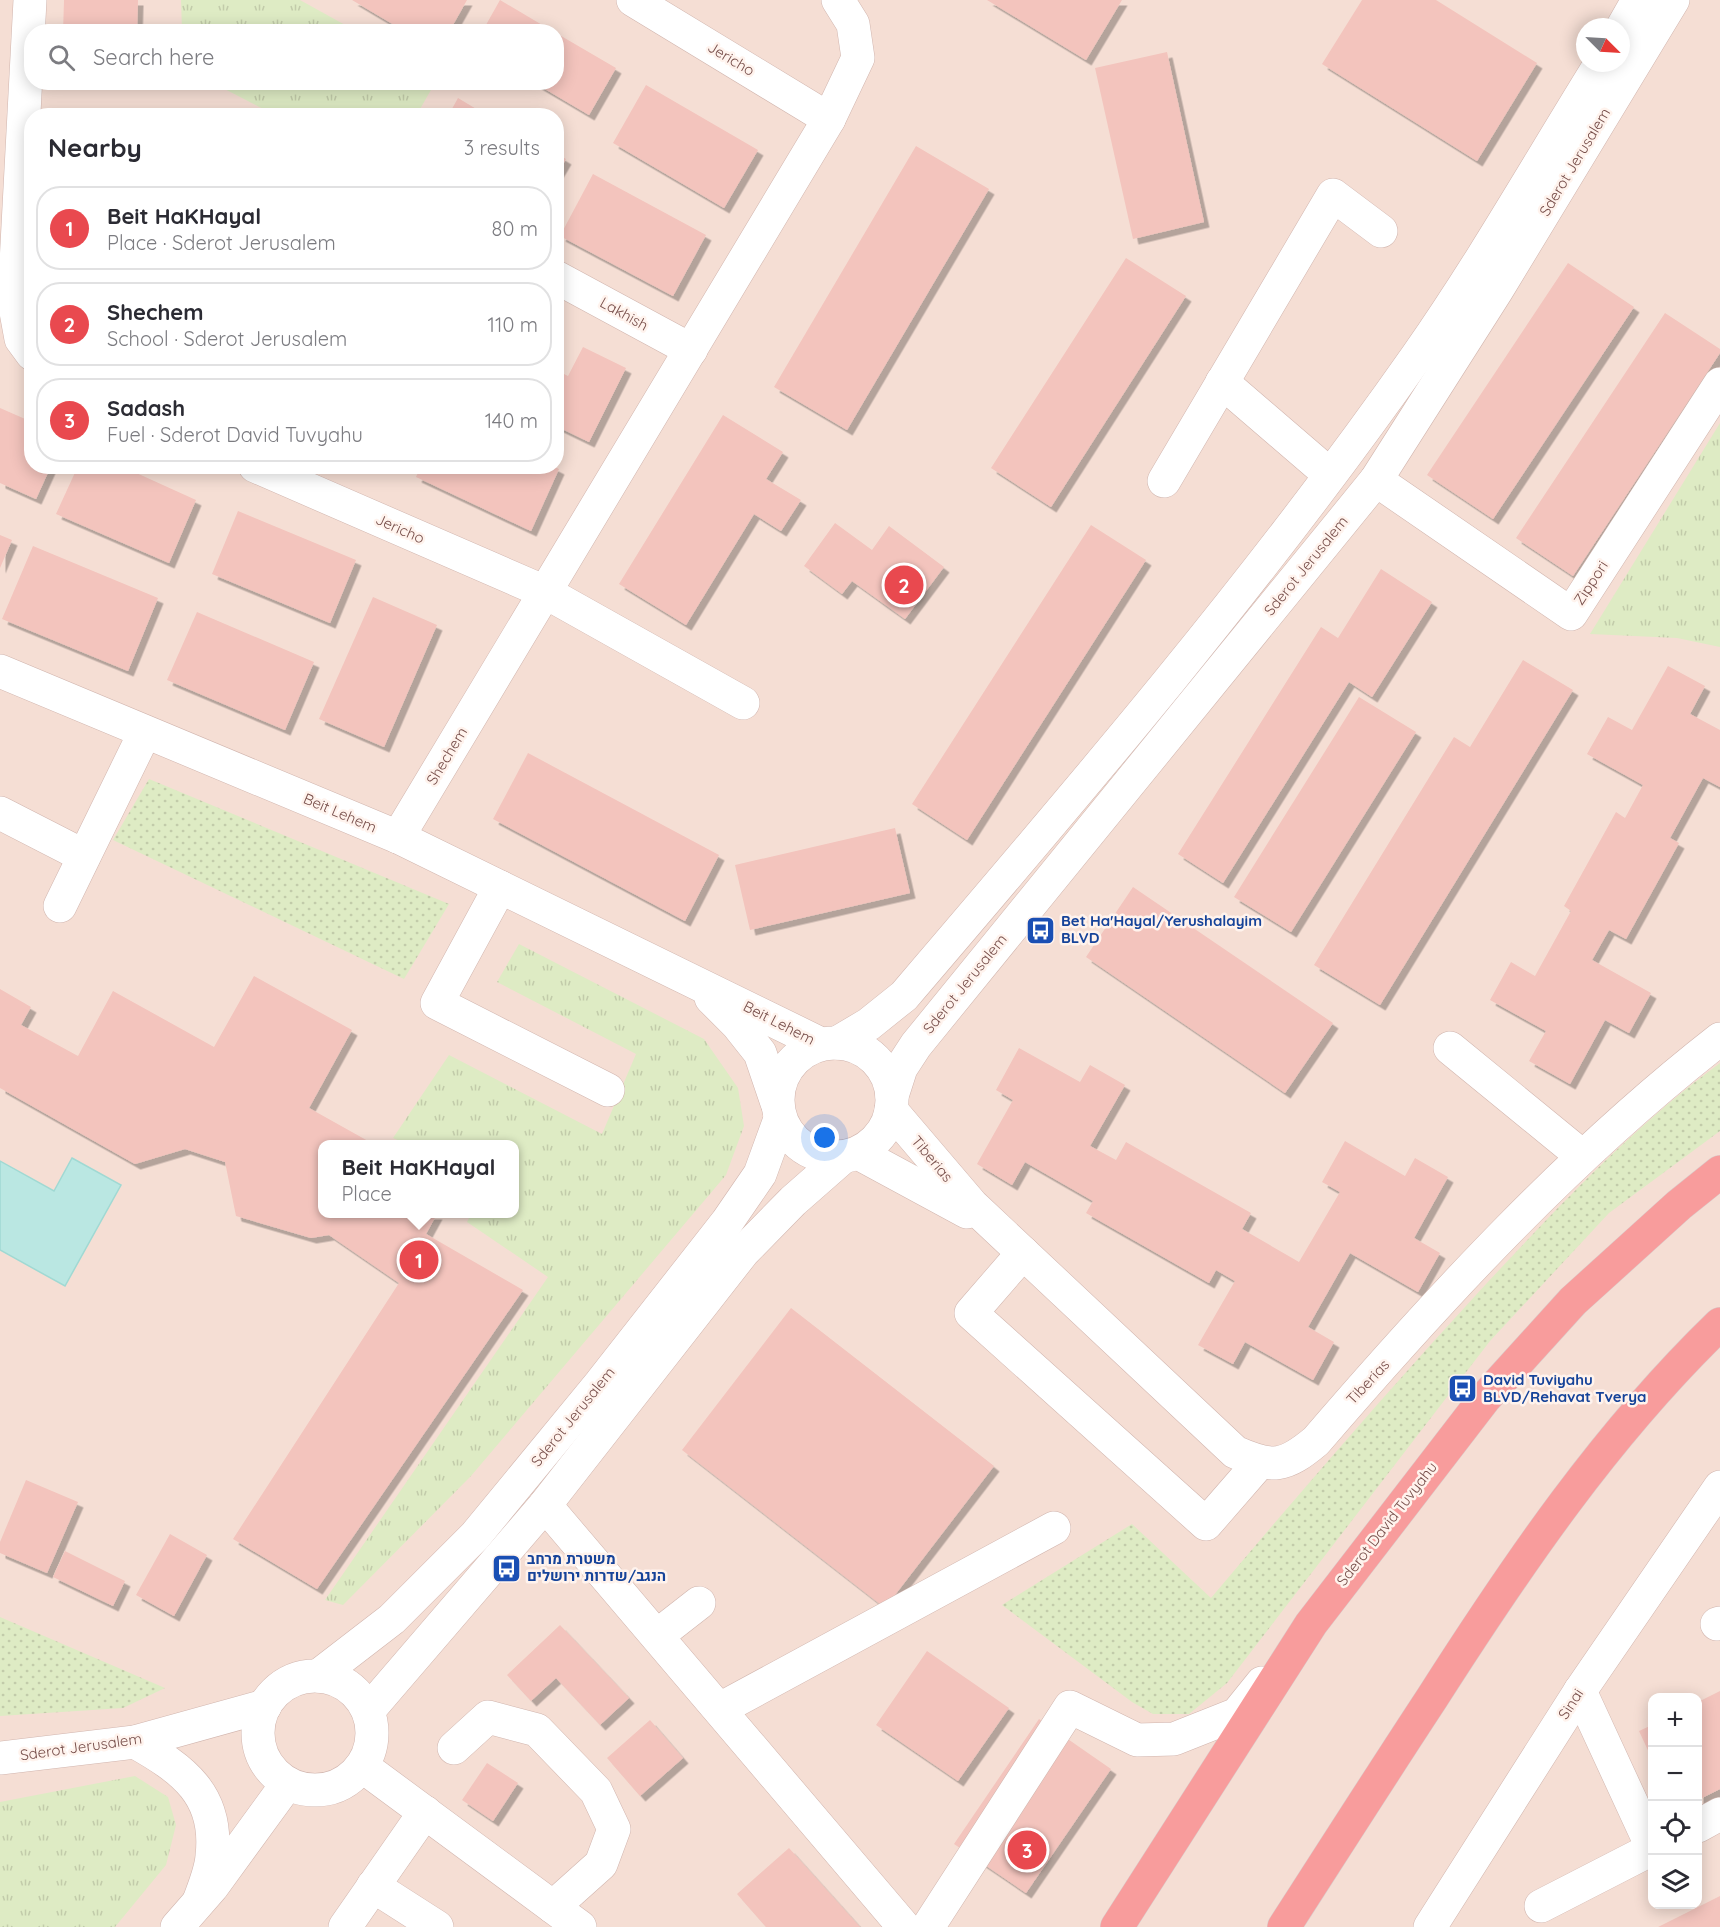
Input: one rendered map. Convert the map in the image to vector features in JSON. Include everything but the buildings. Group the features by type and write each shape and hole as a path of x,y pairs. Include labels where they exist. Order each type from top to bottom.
{"highway":[{"name":"Sderot David Tuvyahu","path":"1117,1927 1311,1624 1493,1390 1573,1301 1679,1205 1720,1172"},
{"path":"1284,1927 1493,1603 1580,1479 1663,1381 1720,1324"}],"street":[{"path":"29,24 30,0"},
{"name":"Jericho","path":"633,0 829,119"},
{"name":"Shechem","path":"398,837 829,119 858,58 853,24 838,0"},
{"path":"1628,18 1638,0"},
{"name":"Sderot Jerusalem","path":"892,1103 901,1068 915,1045 1376,480 1497,290 1673,0"},
{"name":"Sderot Jerusalem","path":"829,1044 869,1024 903,996 1209,631 1418,355 1505,220 1595,72"},
{"path":"24,108 25,90"},
{"path":"24,112 14,300 21,339 24,343"},
{"path":"1164,481 1333,195 1381,231"},
{"name":"Lakhish","path":"564,281 691,350"},
{"path":"1222,382 1329,474"},
{"name":"Zippori","path":"1376,480 1571,614 1720,384"},
{"name":"Jericho","path":"273,474 545,592 743,703"},
{"name":"Beit Lehem","path":"0,671 398,837 829,1044"},
{"path":"60,906 145,732"},
{"path":"0,813 84,856"},
{"path":"500,887 437,1003 608,1090"},
{"name":"Beit Lehem","path":"673,970 708,996 737,1024 760,1053 779,1111"},
{"name":"Tiberias","path":"892,1103 964,1197 1235,1452 1259,1463 1293,1460 1316,1441 1507,1232 1582,1156 1720,1039"},
{"path":"829,1044 854,1046 868,1053 884,1073 892,1103 881,1135 850,1155 826,1158 798,1145 787,1133 779,1111 778,1088 794,1060 806,1050 829,1044"},
{"path":"1450,1048 1582,1156"},
{"name":"Sderot Jerusalem","path":"318,1676 392,1619 475,1536 600,1384 727,1222 760,1174 779,1111"},
{"name":"Sderot Jerusalem","path":"368,1711 545,1505 743,1252 793,1201 850,1155"},
{"name":"Tiberias","path":"850,1155 1000,1231"},
{"path":"1023,1253 971,1313 1206,1524 1259,1463"},
{"name":"Sinai","path":"1430,1927 1580,1691 1720,1487"},
{"path":"545,1505 658,1635 904,1927"},
{"path":"720,1709 1054,1528"},
{"path":"658,1635 699,1603"},
{"path":"928,1927 1070,1707 1137,1740 1174,1739 1238,1714 1311,1624"},
{"path":"318,1676 334,1679 360,1697 368,1711 372,1740 362,1766 342,1784 324,1790 305,1790 287,1784 268,1765 258,1741 259,1723 265,1706 274,1693 287,1683 302,1677 318,1676"},
{"path":"1580,1691 1648,1837"},
{"name":"Sderot Jerusalem","path":"0,1758 135,1742 265,1706"},
{"path":"454,1748 488,1717 537,1730 596,1791 614,1829 601,1864 553,1907"},
{"path":"135,1742 172,1763 199,1790 213,1824 212,1858 200,1901"},
{"path":"362,1766 580,1927"},
{"path":"177,1927 200,1901 287,1784"},
{"path":"345,1927 425,1812"},
{"path":"1702,1824 1720,1814"},
{"path":"1541,1906 1648,1851"},
{"path":"373,1887 438,1927"}],"shaded area":[{"path":"0,0 1720,0 1720,1927 0,1927"}],"green space":[{"path":"181,0 300,0 343,24 182,24"},
{"path":"227,90 431,90 421,108 261,108"},
{"path":"1720,423 1720,647 1677,638 1590,634"},
{"path":"149,779 449,904 404,979 113,840"},
{"path":"519,944 704,1039 738,1088 744,1126 726,1175 471,1476 343,1605 325,1600 548,1277 467,1222 469,1218 519,1218 519,1140 397,1140 393,1138 449,1055 602,1134 636,1054 497,982"},
{"path":"1720,1063 1720,1131 1609,1213 1490,1341 1227,1683 1189,1714 1153,1714 1132,1702 1002,1605 1132,1524 1211,1598 1381,1400 1541,1225 1627,1140 1688,1087"},
{"path":"0,1617 165,1688 123,1708 0,1716"},
{"path":"135,1776 168,1797 176,1825 166,1865 115,1927 0,1927 0,1802"}],"water":[{"path":"72,1158 121,1185 65,1286 0,1250 0,1161 54,1191"}],"place":[{"name":"Shechem","path":"904,585"},
{"name":"Bet Ha'Hayal/Yerushalayim BLVD","path":"1040,930"},
{"name":"Beit HaKHayal","path":"419,1260"},
{"name":"David Tuviyahu BLVD/Rehavat Tverya","path":"1462,1389"},
{"name":"משטרת מרחב הנגב/שדרות ירושלים","path":"506,1568"},
{"name":"Sadash","path":"1027,1850"}]}
